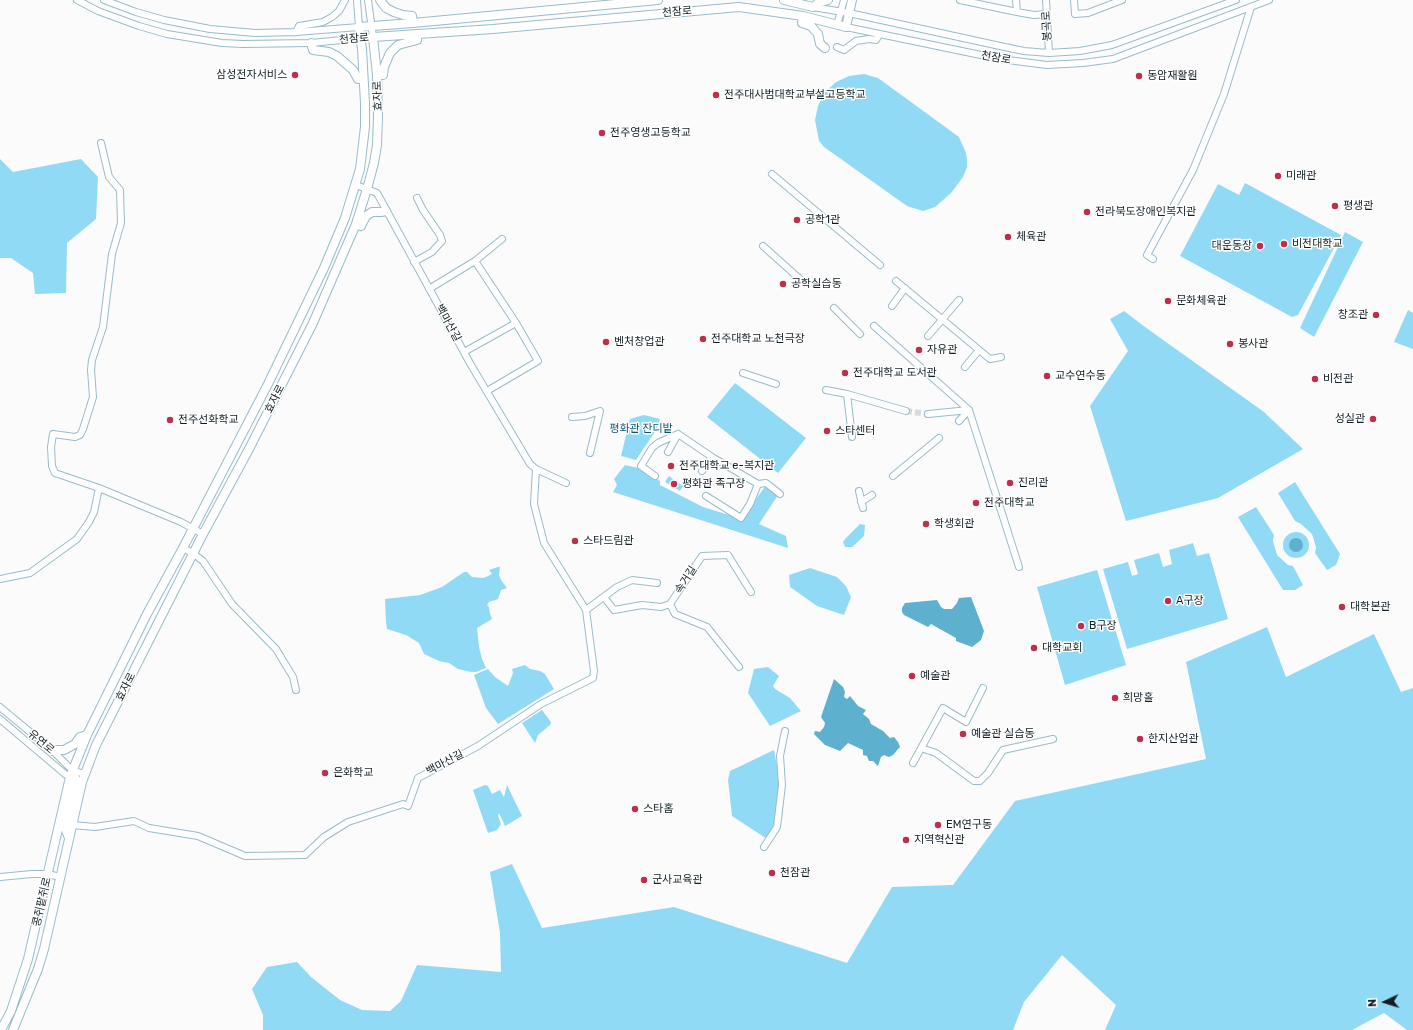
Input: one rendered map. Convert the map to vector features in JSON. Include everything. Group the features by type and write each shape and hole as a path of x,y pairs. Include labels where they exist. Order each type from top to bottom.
{"main road":[{"path":"380,0 386,8 394,12 403,16 412,16 413,24"},
{"name":"천잠로","path":"359,27 413,24 658,0"},
{"name":"천잠로","path":"784,0 813,7"},
{"path":"813,7 818,3 828,0"},
{"path":"846,27 845,12 852,0"},
{"name":"천잠로","path":"373,37 493,29 739,7 803,16 846,27"},
{"path":"803,16 802,23 811,26 818,34 820,44 825,48"},
{"name":"효자로","path":"77,776 87,735 147,614 268,384 324,268 345,218 360,169 365,127 364,78 359,27"},
{"path":"377,75 383,75 384,67 390,52 398,45 417,40 416,34"},
{"name":"효자로","path":"77,776 96,745 203,534 249,449 313,322 356,224 368,189 377,145 377,75 373,37"},
{"path":"311,42 313,50 329,52 337,56 353,70 358,79 364,78"},
{"path":"356,224 361,226 366,216 372,212 386,211"},
{"path":"53,751 64,750 75,744 80,737 87,735"},
{"path":"69,838 65,828 77,776"},
{"name":"콩쥐팥쥐로","path":"13,1030 38,969 72,825 77,776"},
{"name":"콩쥐팥쥐로","path":"1,1030 11,1011 19,988 34,936 61,813 77,776"}],"street":[{"name":"천잠로","path":"77,0 98,11 139,26 167,34 222,43 243,44 311,42 373,37"},
{"name":"천잠로","path":"104,0 136,12 164,20 210,29 255,33 296,32 359,27"},
{"path":"296,32 299,26 323,22 332,17 339,11 345,0"},
{"name":"효자로","path":"357,0 359,27"},
{"name":"효자로","path":"368,0 373,37"},
{"path":"837,25 845,12 844,0"},
{"path":"960,0 1034,15 1047,14"},
{"path":"1016,0 1017,12"},
{"name":"봉곡로","path":"1046,0 1049,53"},
{"path":"1074,0 1075,14 1088,13 1122,0"},
{"name":"천잠로","path":"813,7 845,12 1024,51 1049,53 1080,51 1112,45 1236,0"},
{"name":"천잠로","path":"846,27 1000,59 1047,65 1083,63 1113,59 1269,0"},
{"path":"1153,259 1146,255 1192,170 1224,94 1251,7"},
{"path":"837,47 844,50 856,41 869,39 876,40 879,34"},
{"path":"101,143 109,177 120,190 121,223 112,254 103,327 92,360 91,370 93,396 80,435 75,437 53,434 51,447 52,466 55,473 98,488 193,528 203,534"},
{"path":"772,174 880,264"},
{"name":"백마산길","path":"356,185 377,193 464,352 530,464 536,469 566,483"},
{"path":"414,262 432,252 442,241 440,235 423,210 417,198"},
{"path":"429,289 475,261 502,239"},
{"path":"763,246 801,280"},
{"path":"475,261 516,323 538,361 487,392"},
{"path":"896,280 990,359 1001,357"},
{"path":"892,306 906,288"},
{"path":"928,336 959,300"},
{"path":"834,308 860,334"},
{"path":"464,352 516,323"},
{"path":"874,326 969,410 1019,567"},
{"path":"965,367 980,350"},
{"path":"743,373 776,384"},
{"path":"826,390 847,394 906,411"},
{"path":"847,394 852,437"},
{"path":"928,414 969,410"},
{"path":"959,421 969,410"},
{"path":"572,417 585,416 600,412 590,453"},
{"path":"668,452 678,434"},
{"path":"678,434 712,457 758,484 766,483 780,494"},
{"path":"655,476 640,466 652,448 658,443 678,434"},
{"path":"893,476 939,438"},
{"path":"702,471 712,457"},
{"name":"백마산길","path":"72,825 95,827 134,821 149,828 198,836 245,856 305,855 324,837 348,822 402,804 408,806 418,778 478,746 541,704 592,678 594,671 586,610 544,543 534,504 536,469"},
{"path":"706,496 740,518 750,504 758,484"},
{"path":"0,578 30,573 77,539 94,512 98,488"},
{"path":"859,491 862,505 872,495"},
{"path":"183,548 203,561 232,604 276,649 293,677 296,690"},
{"name":"속거길","path":"604,597 614,610 642,605 661,607 670,604 702,556 728,555 751,592"},
{"name":"속거길","path":"586,610 618,587 632,580 657,583"},
{"name":"속거길","path":"670,604 674,614 707,627 739,667"},
{"path":"913,763 943,708 966,722 983,688"},
{"name":"유연로","path":"0,707 53,751 77,776"},
{"name":"유연로","path":"0,719 77,776"},
{"path":"764,847 777,827 782,785 780,756 785,731"},
{"path":"921,748 936,753 974,781 980,781 988,774 1003,750 1053,739"},
{"path":"0,877 32,874 48,874 60,877"}],"green space":[{"path":"864,74 878,78 959,137 966,153 967,167 963,177 951,193 935,207 923,211 907,206 824,147 819,141 815,120 818,106 824,93 836,82 849,76"},
{"path":"0,159 13,172 81,159 98,177 96,219 67,243 66,293 35,294 33,273 11,258 0,258"},
{"name":"대운동장","path":"1245,183 1341,235 1298,315 1292,317 1180,256 1218,184 1239,195"},
{"path":"1345,232 1363,242 1314,337 1300,328"},
{"path":"1408,310 1413,313 1413,349 1394,342"},
{"path":"1124,311 1264,412 1303,449 1218,498 1126,521 1090,406 1128,351 1110,319"},
{"path":"735,383 806,438 778,473 707,417"},
{"name":"평화관 잔디밭","path":"644,415 660,419 656,430 636,460 621,456 630,419"},
{"path":"625,465 643,469 660,481 660,485 703,507 742,519 766,485 778,495 759,524 786,536 788,548 613,492 617,485 614,479"},
{"name":"평화관 족구장","path":"669,476 683,486 680,491 665,482"},
{"path":"1295,482 1340,554 1336,565 1327,570 1315,553 1316,547 1312,534 1301,524 1295,521 1278,493"},
{"path":"1256,507 1274,535 1273,541 1277,555 1288,565 1293,566 1303,585 1295,590 1283,590 1238,517"},
{"path":"860,524 865,525 864,536 852,547 845,547 843,542"},
{"path":"1296,532 1305,536 1309,545 1305,554 1296,558 1287,554 1283,545 1287,536"},
{"name":"A구장","path":"1193,543 1197,556 1209,553 1228,619 1127,649 1103,569 1128,562 1132,576 1138,574 1134,560 1159,553 1163,567 1172,564 1169,550"},
{"path":"500,567 499,575 501,580 507,588 501,590 498,599 489,602 487,605 489,607 492,619 477,628 479,647 486,668 476,672 458,669 449,663 439,661 424,654 419,643 406,635 387,629 385,599 420,595 442,587 464,572 467,572 472,577 484,578 492,574 489,570"},
{"path":"810,568 837,577 846,586 851,597 844,615 817,606 790,587 789,575"},
{"name":"B구장","path":"1097,570 1126,665 1065,685 1037,587"},
{"path":"1267,627 1286,677 1374,634 1401,692 1413,688 1413,1030 1407,1030 1384,1013 1352,1030 1105,1030 1116,1005 1062,955 1024,1002 1013,1030 263,1030 263,1015 252,989 267,967 297,962 311,977 340,1000 362,1010 390,1011 401,1001 417,965 501,972 500,933 490,872 512,864 542,928 674,907 847,963 892,887 953,885 1015,801 1206,759 1186,662"},
{"path":"525,665 530,669 540,671 545,674 554,689 498,724 486,708 474,675 488,669 495,677 508,686 513,673 512,669"},
{"path":"768,667 779,676 773,686 775,689 790,698 801,711 770,726 748,693 754,669"},
{"path":"542,710 551,722 550,725 538,735 535,743 522,723"},
{"path":"774,750 780,781 775,827 767,839 732,816 728,780 730,771"},
{"path":"485,785 488,786 492,794 500,790 504,797 507,785 522,816 505,826 499,813 498,816 501,824 497,830 488,833 473,790"}],"shaded area":[{"path":"1296,538 1301,540 1303,545 1301,550 1296,552 1291,550 1289,545 1291,540"},
{"path":"971,597 984,631 981,640 972,647 956,641 956,638 931,624 928,627 904,615 902,612 902,608 905,603 937,600 944,609 952,609 959,598"},
{"path":"834,679 843,687 845,692 844,697 847,699 850,696 858,706 866,710 863,714 869,719 871,724 883,731 890,738 894,737 898,742 900,747 893,755 889,757 884,755 881,757 878,766 873,761 869,761 867,756 863,755 863,750 848,743 840,751 825,745 814,734 815,731 820,732 824,727 825,723 821,717"}],"tunnel":[{"path":"906,411 928,414"}],"place":[{"name":"삼성전자서비스","path":"295,75"},
{"name":"동암재활원","path":"1139,76"},
{"name":"전주대사범대학교부설고등학교","path":"716,95"},
{"name":"전주영생고등학교","path":"602,133"},
{"name":"미래관","path":"1278,176"},
{"name":"평생관","path":"1335,206"},
{"name":"전라북도장애인복지관","path":"1087,212"},
{"name":"공학1관","path":"797,220"},
{"name":"체육관","path":"1008,237"},
{"name":"비전대학교","path":"1284,244"},
{"name":"대운동장","path":"1260,246"},
{"name":"공학실습동","path":"783,284"},
{"name":"문화체육관","path":"1168,301"},
{"name":"창조관","path":"1376,315"},
{"name":"전주대학교 노천극장","path":"703,339"},
{"name":"벤처창업관","path":"606,342"},
{"name":"봉사관","path":"1230,344"},
{"name":"자유관","path":"919,350"},
{"name":"전주대학교 도서관","path":"845,373"},
{"name":"교수연수동","path":"1047,376"},
{"name":"비전관","path":"1315,379"},
{"name":"성실관","path":"1373,419"},
{"name":"전주선화학교","path":"170,420"},
{"name":"스타센터","path":"827,431"},
{"name":"전주대학교 e-복지관","path":"671,466"},
{"name":"진리관","path":"1010,483"},
{"name":"평화관 족구장","path":"674,484"},
{"name":"전주대학교","path":"976,503"},
{"name":"학생회관","path":"926,524"},
{"name":"스타드림관","path":"575,541"},
{"name":"A구장","path":"1168,601"},
{"name":"대학본관","path":"1342,607"},
{"name":"B구장","path":"1081,626"},
{"name":"대학교회","path":"1034,648"},
{"name":"예술관","path":"912,676"},
{"name":"희망홀","path":"1115,698"},
{"name":"예술관 실습동","path":"963,734"},
{"name":"한지산업관","path":"1140,739"},
{"name":"은화학교","path":"325,773"},
{"name":"스타홈","path":"635,809"},
{"name":"EM연구동","path":"938,825"},
{"name":"지역혁신관","path":"906,840"},
{"name":"천잠관","path":"772,873"},
{"name":"군사교육관","path":"644,880"}]}
